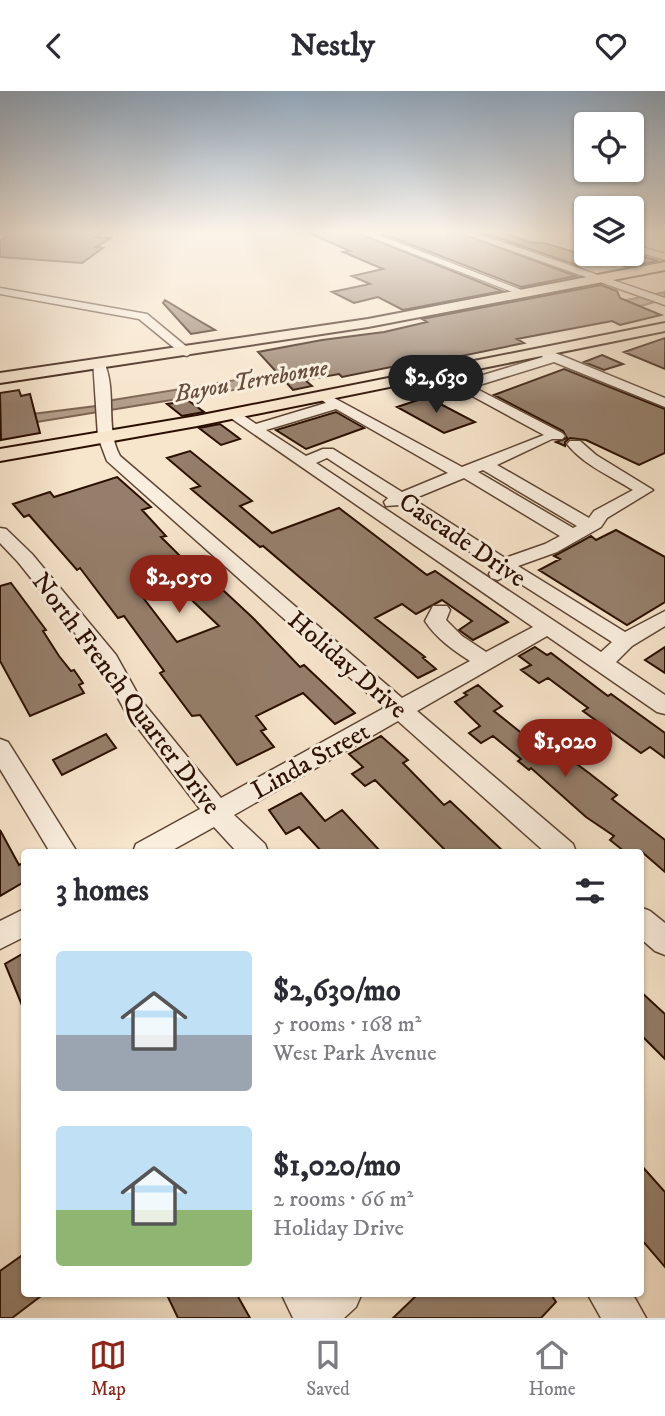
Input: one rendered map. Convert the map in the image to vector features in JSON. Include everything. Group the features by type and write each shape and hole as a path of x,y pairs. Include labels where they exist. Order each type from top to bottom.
{"main road":[{"path":"0,378 187,352 544,290"},
{"path":"0,454 105,427 232,414 330,400 437,373 549,355 665,327"}],"street":[{"path":"517,290 527,294"},
{"path":"634,290 665,302"},
{"path":"0,291 143,316 187,352"},
{"path":"461,386 549,355 665,403"},
{"name":"Holiday Drive","path":"98,363 104,399 106,449 113,459 560,849"},
{"path":"254,429 330,400"},
{"name":"Cascade Drive","path":"232,414 665,706"},
{"path":"373,509 486,465 547,434 645,490 600,515 590,526 551,548 503,565 500,572 485,585"},
{"path":"575,445 590,459"},
{"path":"304,463 328,452 625,641"},
{"path":"486,465 590,526"},
{"path":"464,474 571,535"},
{"name":"North French Quarter Drive","path":"0,533 25,558 108,660 133,705 235,835 252,849"},
{"path":"602,664 625,641 665,617"},
{"name":"Linda Street","path":"150,849 548,628"},
{"path":"0,748 62,849"},
{"path":"644,923 665,941"},
{"path":"0,936 21,924"},
{"path":"303,1297 315,1318 338,1297"},
{"path":"610,1297 626,1318"}],"lane":[{"path":"437,373 547,434"},
{"path":"330,400 464,474"},
{"path":"440,610 435,621 455,641 486,663"}],"water":[{"name":"Bayou Terrebonne","path":"665,292 665,299 641,306 294,380 0,428 0,418 96,406 113,400 279,373"}],"building":[{"path":"573,290 615,290 620,298 661,315 620,325 612,321 517,339 524,343 394,370 391,367 342,377 339,374 305,380 312,386 293,390 258,352 384,332 427,322 422,319"},
{"path":"502,291 403,310 378,297 354,303 332,292"},
{"path":"165,300 215,330 191,334 163,303"},
{"path":"665,338 665,369 624,352"},
{"path":"602,355 623,364 604,370 584,362"},
{"path":"564,369 665,409 665,453 639,465 586,440 570,438 565,442 565,446 556,442 567,438 563,431 494,395"},
{"path":"19,390 21,396 30,394 40,433 1,440 0,393"},
{"path":"427,397 475,422 444,433 397,407"},
{"path":"189,401 204,412 182,416 167,404"},
{"path":"336,412 364,428 306,449 276,430"},
{"path":"220,424 240,439 221,445 199,428"},
{"path":"190,451 252,501 240,506 272,533 339,508 427,575 435,571 508,622 473,640 459,630 472,621 442,600 416,614 402,604 375,618 425,657 423,658 436,669 418,678 263,546 260,547 191,489 200,486 167,458"},
{"path":"117,477 151,507 142,510 166,536 161,537 183,559 188,558 206,579 209,577 253,618 300,667 304,665 355,713 335,724 303,693 256,716 266,729 261,731 274,747 237,765 200,715 192,716 160,673 164,671 124,616 118,618 80,568 77,570 29,515 24,517 13,504 50,492 54,497","holes":["165,561 186,587 180,589 219,626 177,642 132,583 138,581 133,574"]},
{"path":"616,530 665,557 665,602 627,625 539,570 560,559 554,556 591,536 596,540"},
{"path":"11,583 46,630 43,631 59,656 83,683 79,685 84,693 30,716 0,661 0,586"},
{"path":"535,647 547,655 551,653 608,696 611,694 665,733 665,758 650,747 641,753 583,711 588,708 548,678 539,683 521,670 531,665 519,656"},
{"path":"665,647 665,673 645,660"},
{"path":"478,685 502,706 494,711 539,747 547,742 617,795 612,799 665,840 665,872 644,854 644,849 621,849 610,840 614,836 586,817 531,768 529,770 518,761 521,759 493,736 481,743 469,733 480,726 455,702 467,695 464,693"},
{"path":"106,734 116,748 62,775 53,760"},
{"path":"381,736 408,760 403,763 444,805 450,801 501,849 444,849 375,780 365,786 352,774 363,767 349,754"},
{"path":"301,793 325,821 342,810 378,849 319,849 299,827 286,834 269,810"},
{"path":"0,830 19,865 21,864 21,884 0,896"},
{"path":"21,955 21,1003 5,964"},
{"path":"644,995 665,1014 665,1059 644,1038"},
{"path":"644,1168 665,1192 665,1267 644,1243"},
{"path":"21,1256 21,1297 40,1297 12,1318 0,1318 0,1271"},
{"path":"168,1297 238,1297 250,1318 178,1318"},
{"path":"415,1297 553,1297 556,1302 541,1318 393,1318"}]}
